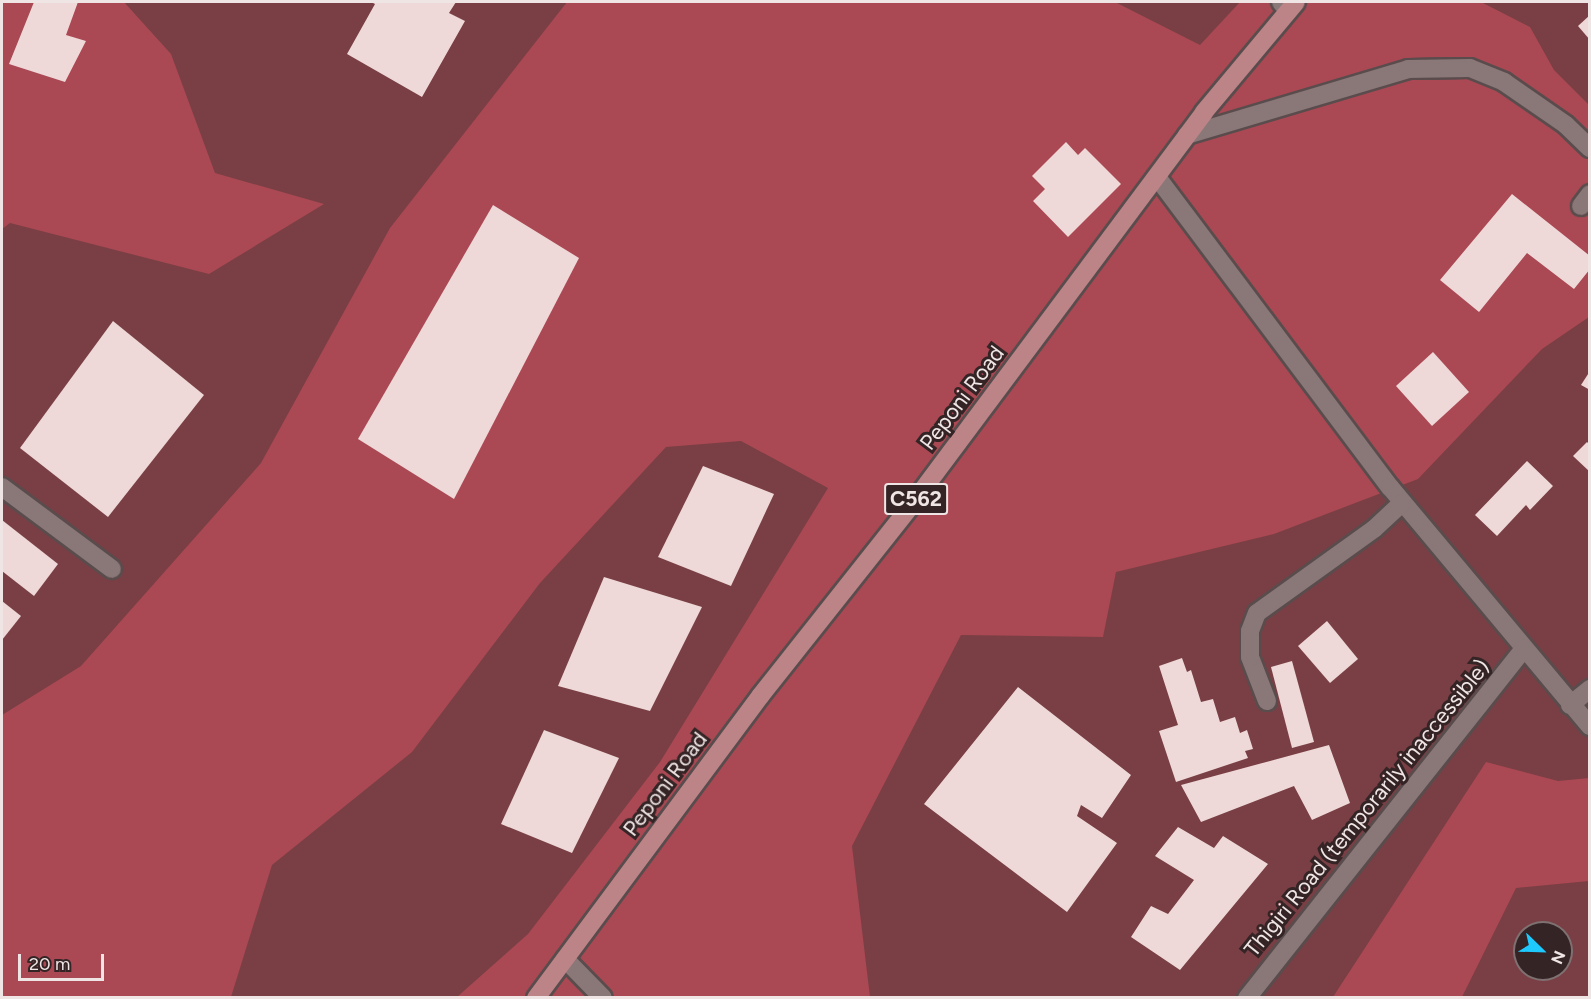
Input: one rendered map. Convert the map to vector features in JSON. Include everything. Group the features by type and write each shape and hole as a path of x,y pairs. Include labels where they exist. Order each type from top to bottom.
{"main road":[{"name":"Peponi Road","path":"536,998 760,695 913,503 1187,135 1288,5"}],"street":[{"path":"1187,135 1408,69 1470,68 1504,82 1566,125 1590,148"},
{"path":"1157,177 1402,503 1590,726"},
{"path":"2,487 112,569"},
{"path":"1267,701 1250,657 1250,631 1257,613 1374,529 1402,503"},
{"name":"Thigiri Road (temporarily inaccessible)","path":"1247,998 1524,649"},
{"path":"1570,705 1590,689"},
{"path":"565,959 603,998"}],"shaded area":[{"path":"2,2 1589,2 1589,997 2,998"},
{"path":"2,2 124,2 171,54 215,173 324,204 209,274 10,223 2,229"},
{"path":"567,2 1115,2 1200,45 1240,2 1481,2 1530,27 1554,70 1589,105 1589,317 1542,349 1418,479 1274,534 1116,572 1103,637 961,635 852,846 870,997 457,997 528,934 660,762 828,488 741,441 666,447 540,583 412,752 272,865 231,997 2,998 2,715 81,666 261,463 390,228"},
{"path":"1486,762 1558,781 1589,778 1589,881 1516,888 1462,997 1333,997"}],"building":[{"path":"34,2 78,2 66,35 86,41 65,82 9,64"},
{"path":"371,2 456,2 449,13 465,21 422,97 347,54 375,4"},
{"path":"1590,15 1590,40 1578,26"},
{"path":"1066,142 1078,155 1085,148 1121,184 1068,237 1033,201 1045,189 1032,176"},
{"path":"1512,194 1590,256 1590,269 1574,289 1527,253 1479,312 1440,280"},
{"path":"493,205 579,258 454,499 358,439"},
{"path":"113,321 204,395 108,517 20,448"},
{"path":"1433,352 1469,392 1432,426 1396,386"},
{"path":"1590,371 1590,390 1581,385"},
{"path":"1587,442 1590,445 1590,472 1573,456"},
{"path":"1527,461 1553,486 1530,510 1526,505 1497,536 1475,515"},
{"path":"703,466 774,494 731,586 658,557"},
{"path":"2,520 58,564 34,596 2,571"},
{"path":"604,577 702,607 650,711 558,686"},
{"path":"2,601 21,616 2,640"},
{"path":"1327,621 1358,659 1330,683 1298,646"},
{"path":"1182,658 1187,672 1191,670 1201,702 1213,699 1220,722 1235,717 1240,733 1247,730 1253,749 1245,751 1248,758 1176,782 1159,731 1178,725 1159,666"},
{"path":"1292,661 1314,742 1292,748 1271,667"},
{"path":"1018,687 1131,775 1102,818 1081,805 1077,816 1117,843 1067,912 924,804"},
{"path":"544,730 619,758 572,853 501,824"},
{"path":"1329,745 1350,803 1312,820 1294,786 1201,822 1181,785"},
{"path":"1178,827 1214,848 1223,836 1268,864 1180,970 1131,937 1151,906 1168,914 1194,880 1155,856"}]}
